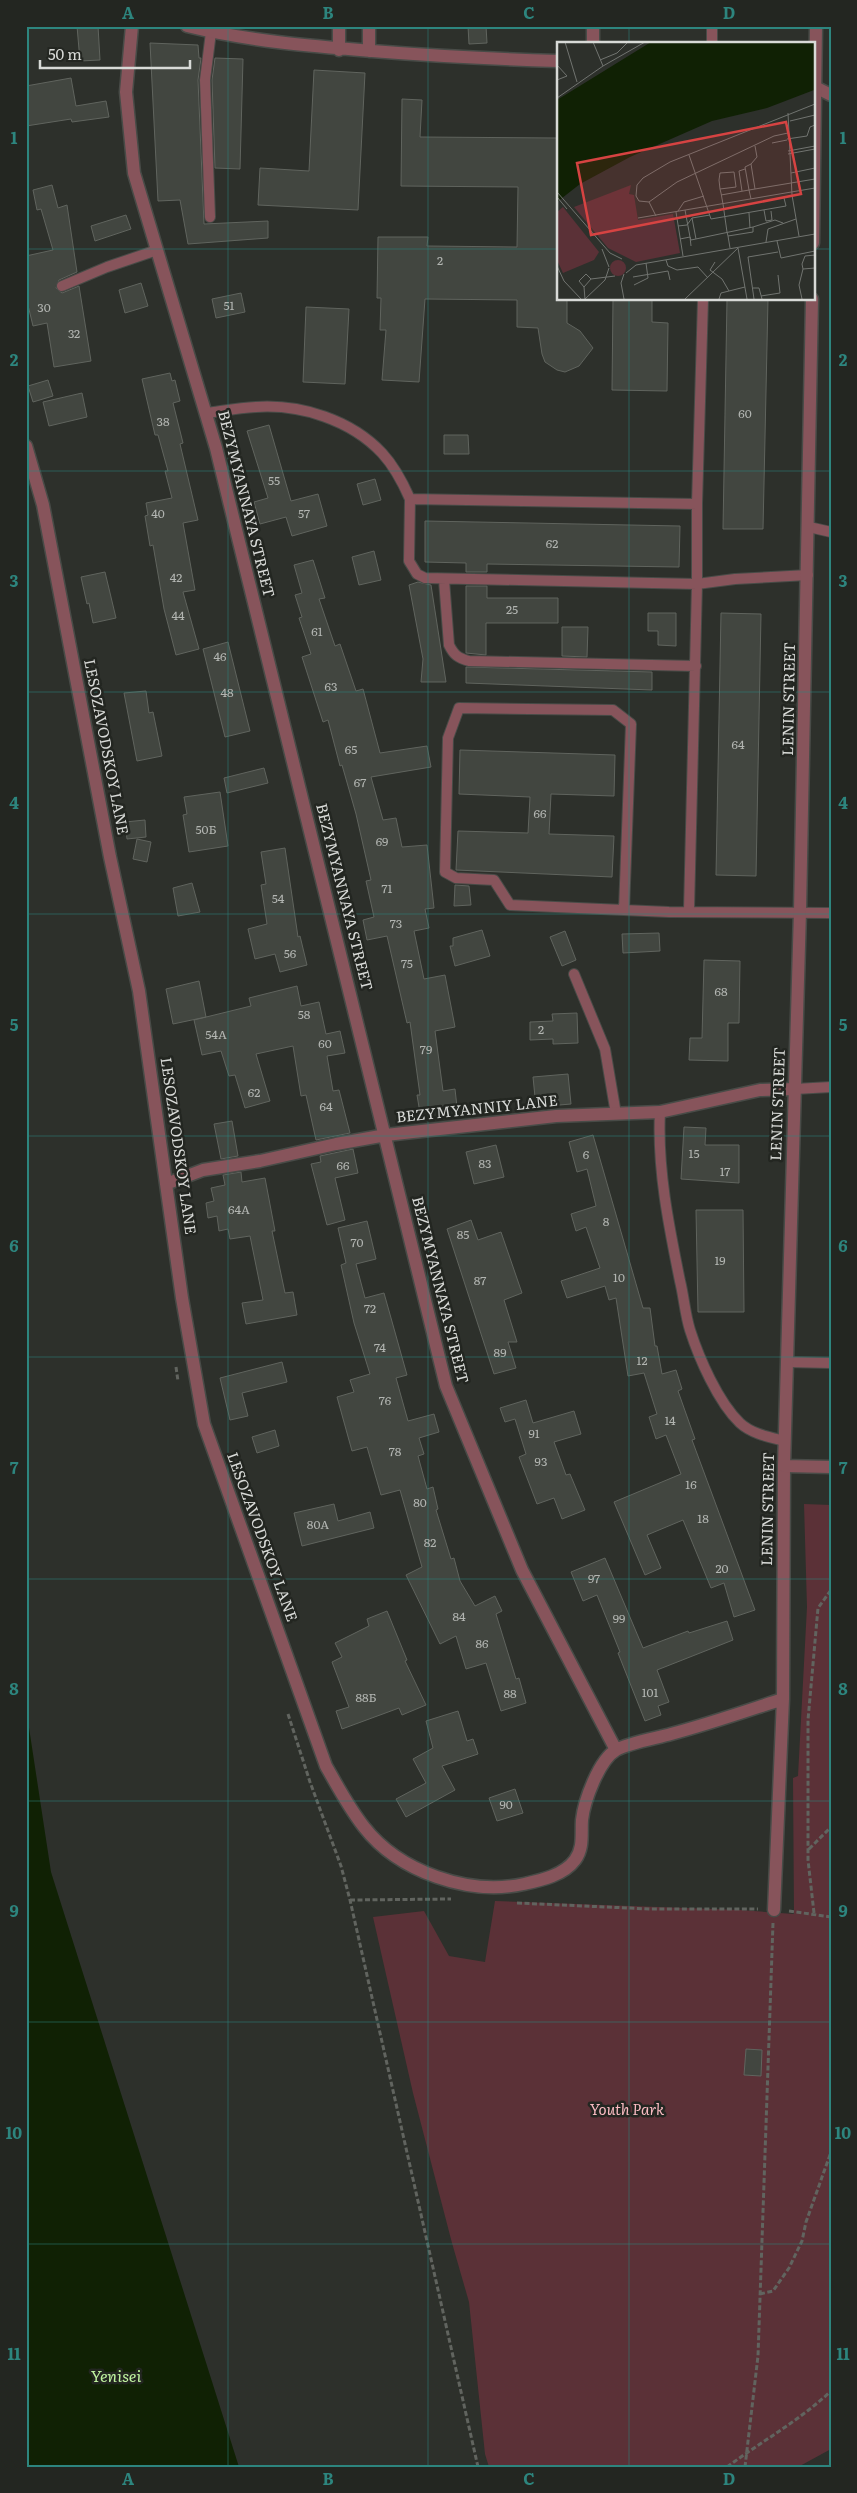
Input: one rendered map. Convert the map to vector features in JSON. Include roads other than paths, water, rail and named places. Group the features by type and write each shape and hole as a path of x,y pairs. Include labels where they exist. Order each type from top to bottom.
{"street":[{"name":"BEZYMYANNAYA STREET","path":"132,26 126,92 134,173 206,413 386,1135 446,1386 522,1570 616,1750"},
{"path":"338,50 339,26"},
{"path":"369,26 369,51"},
{"path":"593,26 593,42"},
{"path":"816,26 814,87 831,95"},
{"path":"200,28 338,50 466,59 557,61"},
{"name":"LENIN STREET","path":"774,1910 783,1699 786,1362 800,911 812,300"},
{"name":"LESOZAVODSKOY LANE","path":"26,446 43,505 110,857 139,991 160,1124 166,1184 182,1298 204,1424 326,1766 345,1801 365,1829 395,1855 426,1872 452,1881 482,1887 510,1887 538,1881 566,1869 580,1852 587,1798 596,1777 616,1750"},
{"name":"BEZYMYANNIY LANE","path":"166,1184 203,1170 260,1161 386,1135 556,1116 660,1112 760,1090 795,1089"},
{"path":"784,1466 831,1467"},
{"path":"616,1750 783,1699"}],"lane":[{"path":"712,26 712,42"},
{"path":"200,28 205,80 210,217"},
{"path":"62,286 107,267 157,250"},
{"path":"689,910 703,300"},
{"path":"206,413 257,407 302,410 332,419 361,435 382,453 400,478 410,499 409,561 417,574 425,578 444,580 697,584 735,579 808,575"},
{"path":"410,499 697,504"},
{"path":"809,527 831,532"},
{"path":"444,580 449,645 453,654 460,659 469,661 696,666"},
{"path":"624,910 631,724 613,710 460,708 448,738 445,872 456,878 494,880 510,905 624,910 800,911 831,913"},
{"path":"574,974 604,1049 616,1114"},
{"path":"795,1089 831,1087"},
{"path":"660,1112 658,1134 673,1248 689,1328 708,1375 739,1422 749,1430 785,1441"},
{"path":"786,1362 831,1363"}],"water":[{"name":"Yenisei","path":"26,1708 51,1872 239,2467 26,2467"}],"park label":[{"name":"Youth Park","path":"627,2110"}]}
